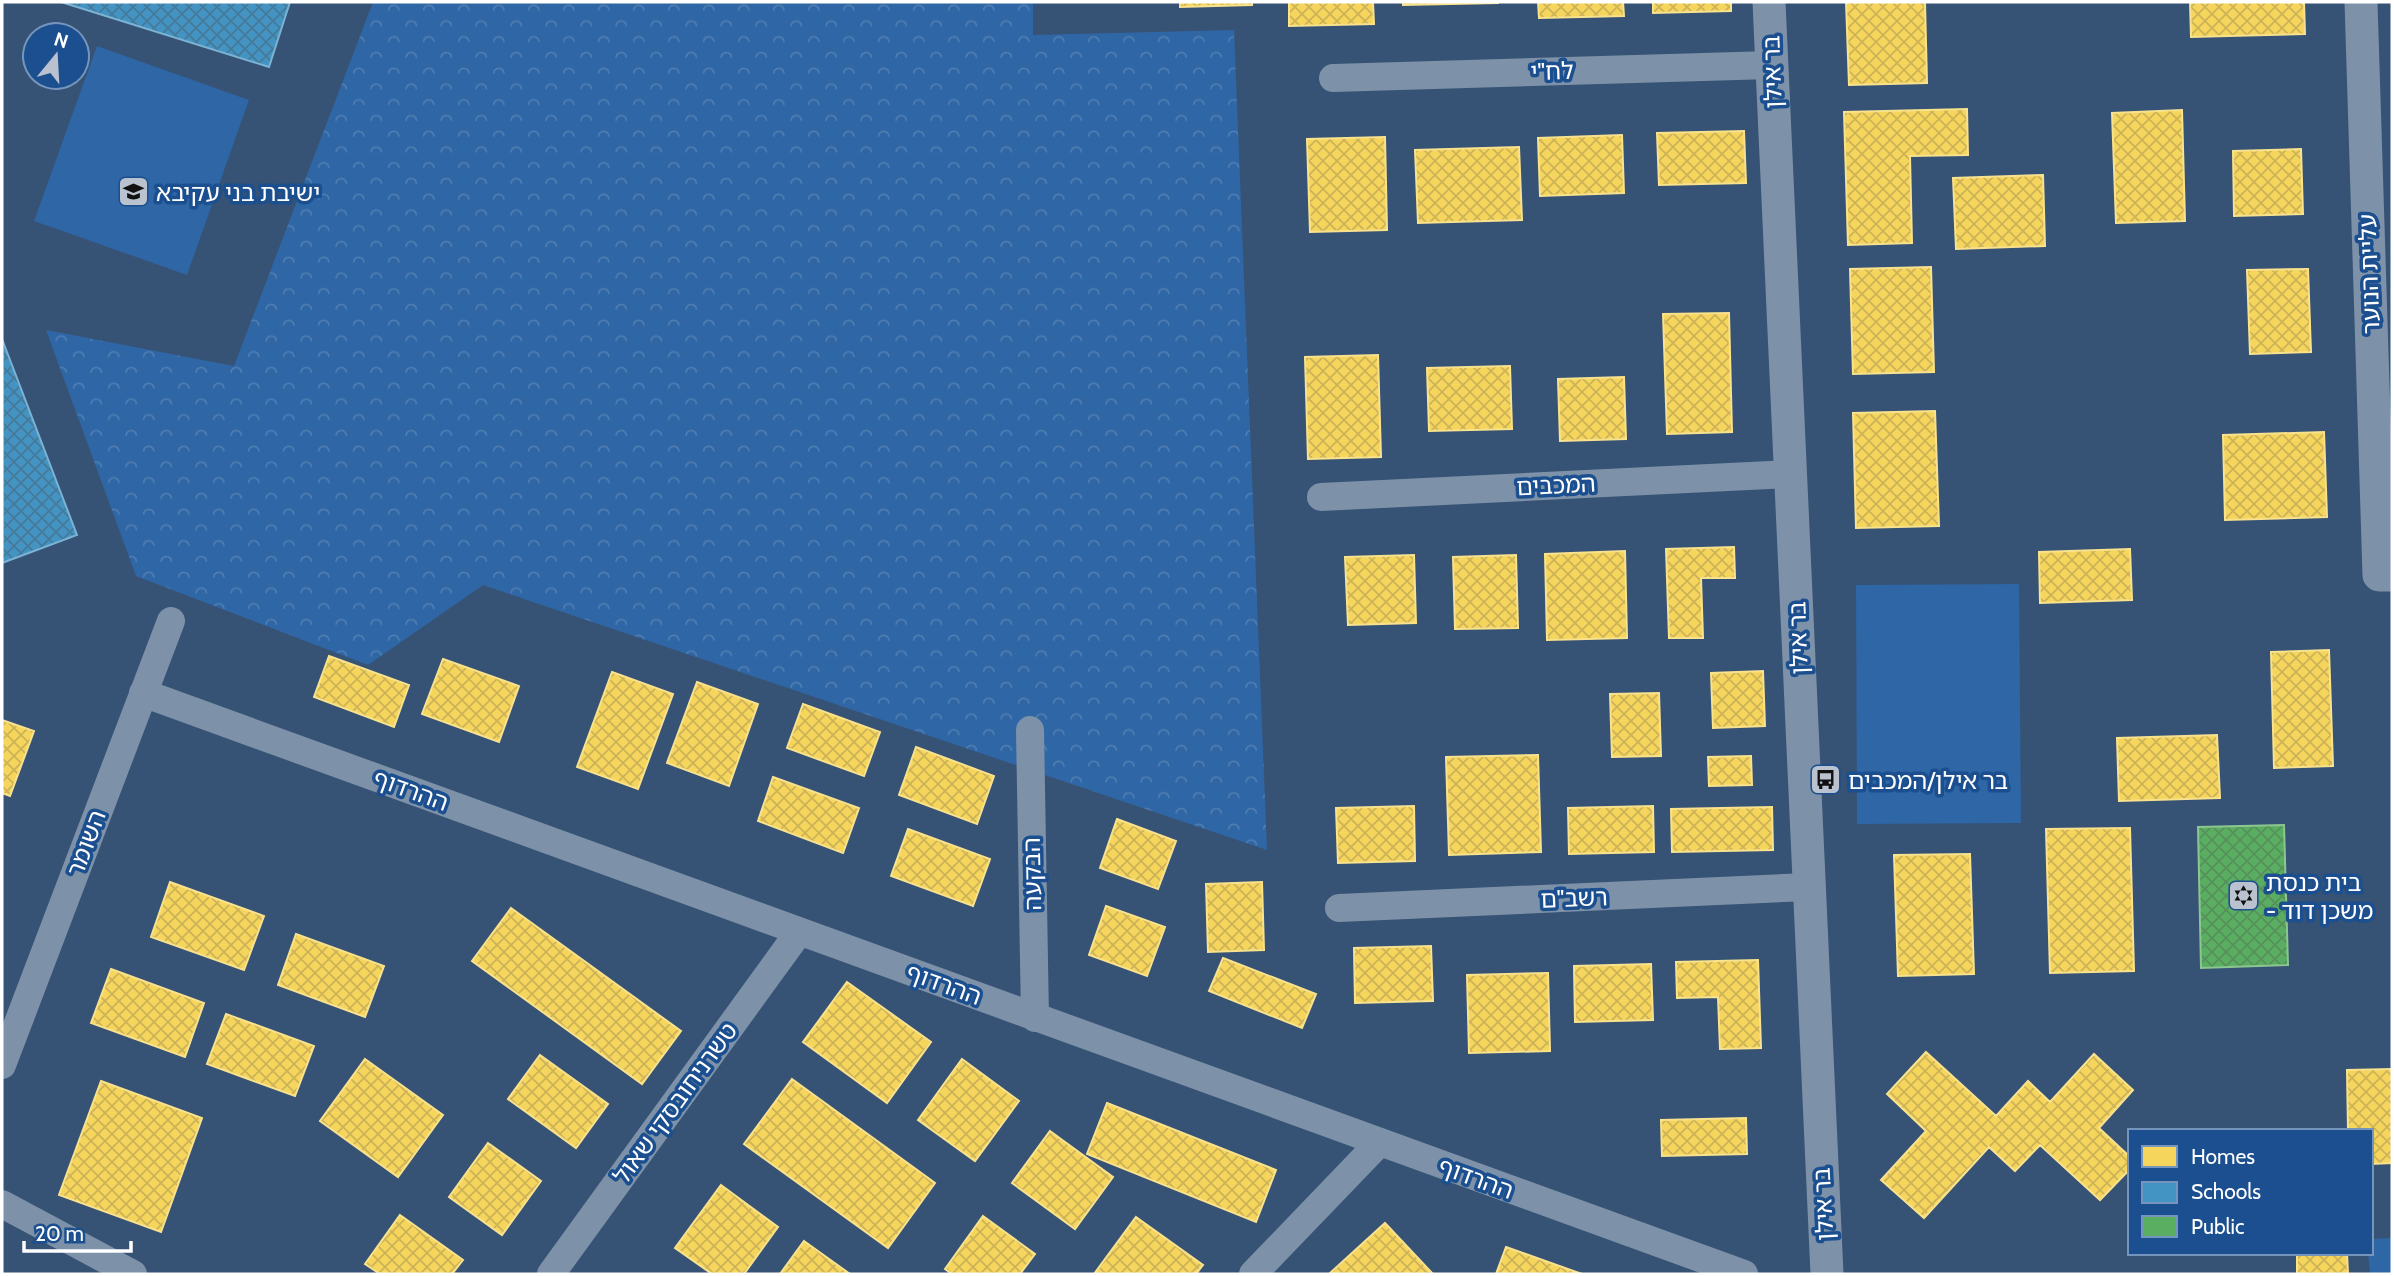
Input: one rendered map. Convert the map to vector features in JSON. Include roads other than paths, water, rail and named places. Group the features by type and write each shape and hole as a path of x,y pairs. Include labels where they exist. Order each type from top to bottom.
{"street":[{"name":"בר אילן","path":"1769,2 1827,1274"},
{"name":"עליית הנוער","path":"2361,2 2379,575 2392,575"},
{"name":"לח\"י","path":"1333,78 1771,65"},
{"name":"המכבים","path":"1321,497 1791,474"},
{"name":"השומר","path":"2,1065 171,621"},
{"name":"ההרדוף","path":"143,693 1744,1274"},
{"name":"הבקעה","path":"1030,730 1035,1018"},
{"name":"רשב\"ם","path":"1339,908 1808,887"},
{"name":"טשרניחובסקי שאול","path":"551,1274 799,932"},
{"path":"1253,1274 1379,1143"},
{"path":"2,1204 133,1274"}],"place":[{"name":"ישיבת בני עקיבא","path":"133,192"},
{"name":"בר אילן/המכבים","path":"1825,780"},
{"name":"בית כנסת - משכן דוד","path":"2243,896"}]}
